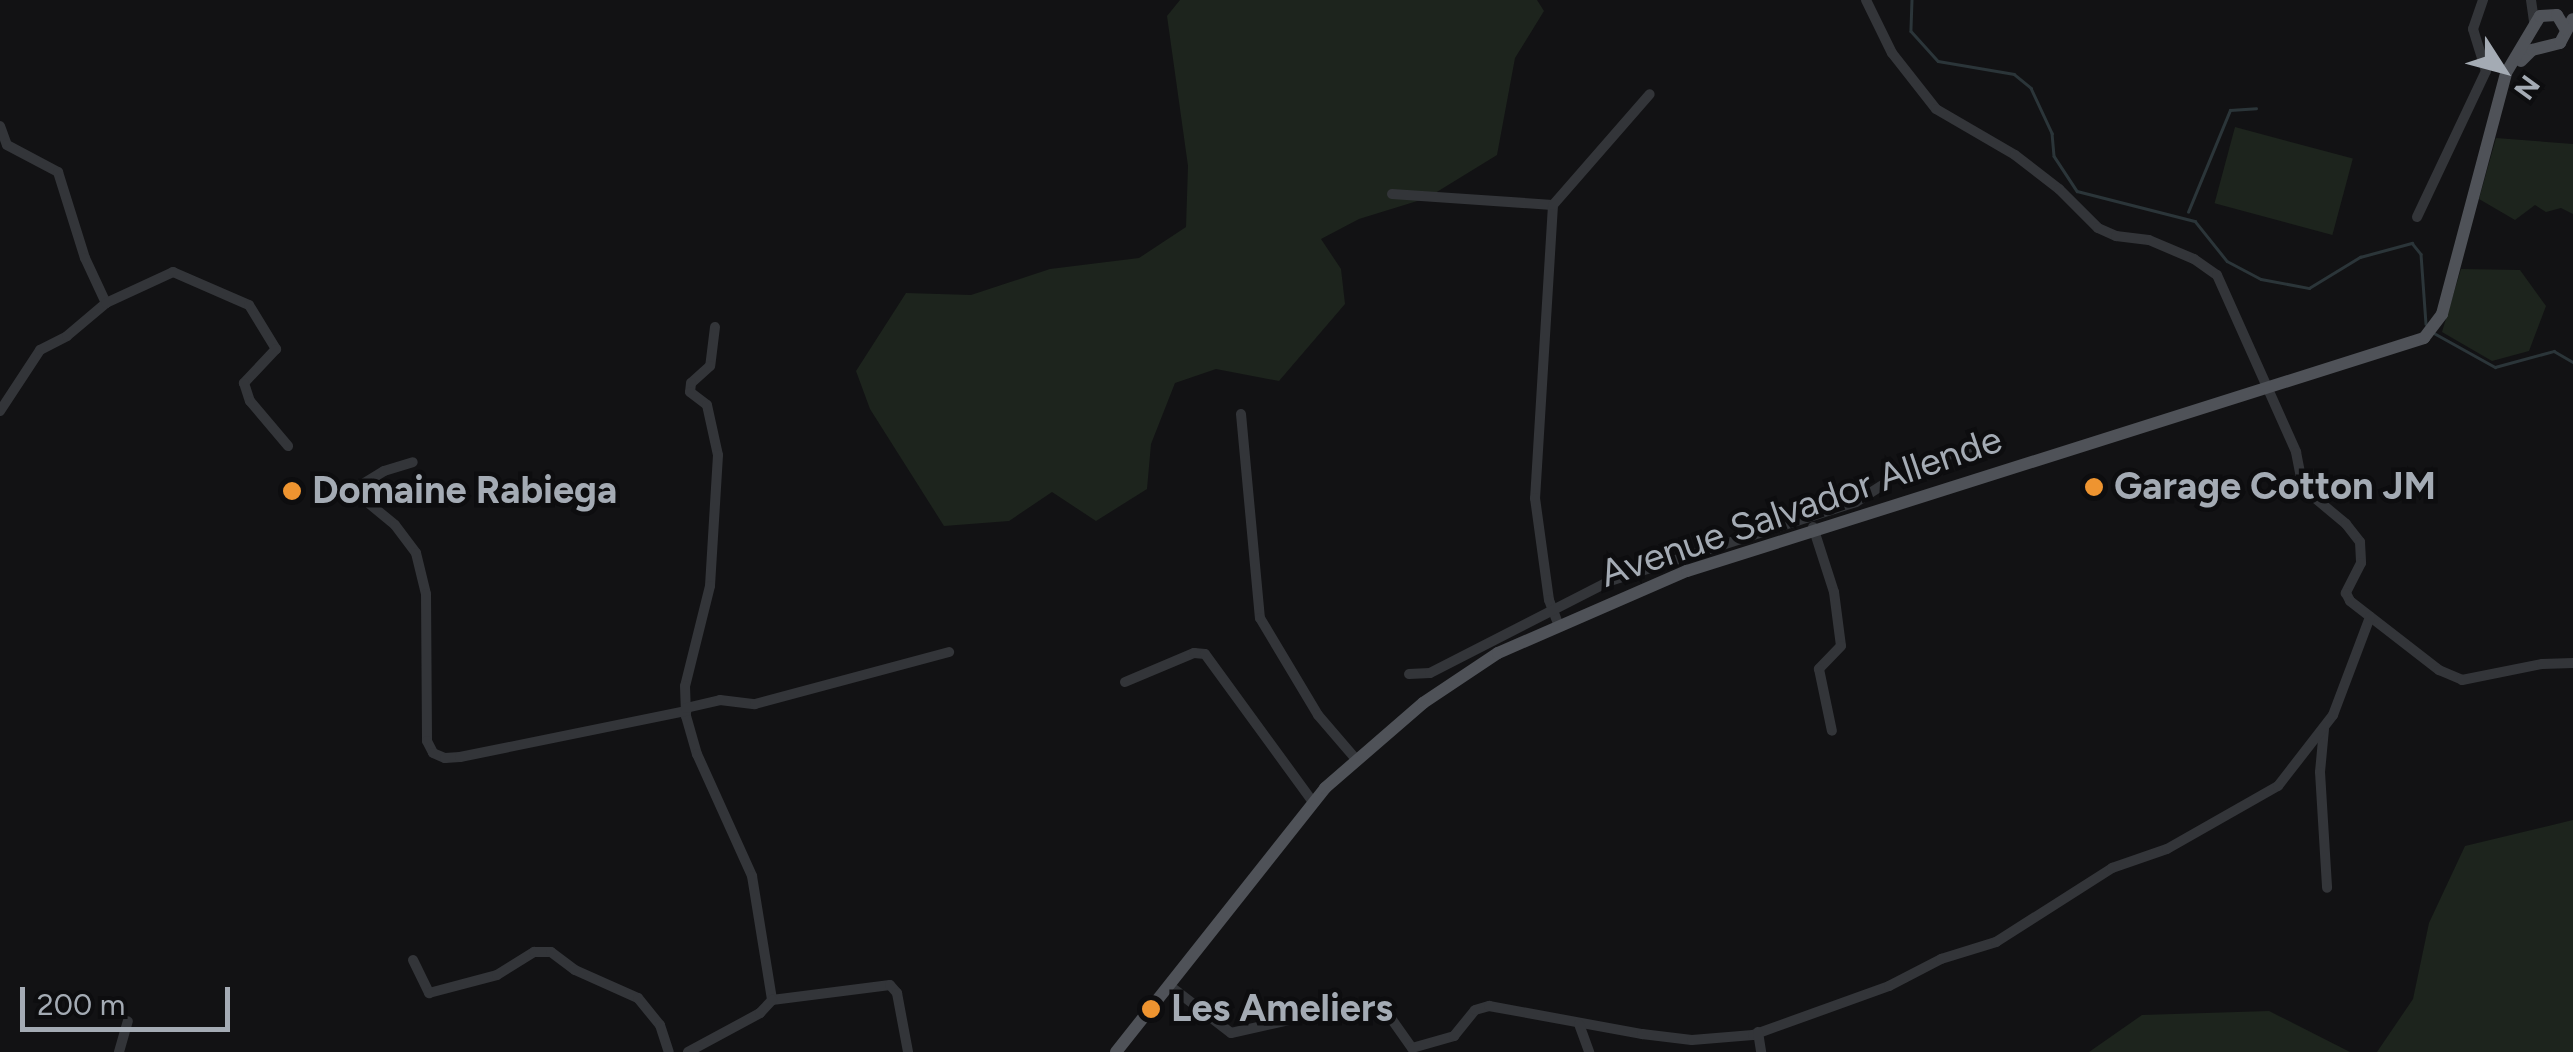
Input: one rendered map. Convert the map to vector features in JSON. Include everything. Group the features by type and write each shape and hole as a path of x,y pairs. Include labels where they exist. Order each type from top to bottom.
{"main road":[{"path":"2500,98 2506,72 2533,28 2552,14 2573,9"},
{"path":"2500,98 2524,58 2544,46 2560,43 2570,24 2552,14"},
{"path":"2533,28 2544,46"},
{"name":"Avenue Salvador Allende","path":"1116,1052 1313,802 1355,758 1454,680 1558,626 1812,523 2242,397 2272,395 2405,347 2432,331 2442,314 2500,98"}],"street":[{"path":"1866,0 1892,52 1936,109 2015,154 2060,189 2098,228 2116,236 2150,240 2194,260 2217,276 2296,452 2303,488 2346,524 2360,542 2361,562 2346,593 2370,618 2439,670 2462,680 2542,664 2573,663"},
{"path":"2417,217 2486,71 2474,29 2483,0"},
{"path":"1558,626 1536,498 1553,205 1650,94"},
{"path":"0,126 7,145 58,172 85,258 106,303"},
{"path":"1392,194 1553,205"},
{"path":"0,412 40,350 67,336 106,303 173,272 249,305 276,349 244,383 250,401 288,446"},
{"path":"715,328 710,366 691,384 690,392 706,405 712,422 717,499 710,586 685,686 686,710 697,754 752,876 772,1000"},
{"path":"1241,414 1260,618 1318,715 1355,758"},
{"path":"1409,674 1430,672 1610,581 1812,523 1856,502 1906,470 1998,438"},
{"path":"413,462 342,492 360,496 395,525 416,553 426,594 428,741 433,753 445,758 720,700 756,704 950,652"},
{"path":"1812,523 1834,592 1840,646 1818,669 1832,730"},
{"path":"1170,986 1231,1033 1370,1002 1383,1007 1412,1048 1454,1036 1482,1007 1692,1040 1758,1032 1890,986 1941,958 1996,942 2112,868 2167,849 2278,786 2332,716 2370,618"},
{"path":"1125,682 1194,654 1204,654 1313,802"},
{"path":"2324,727 2320,772 2327,888"},
{"path":"413,960 429,993 497,974 534,952 551,952 591,978 638,998 660,1025 669,1052"},
{"path":"688,1052 760,1014 772,1000 890,986 897,992 908,1052"},
{"path":"119,1052 128,1021"},
{"path":"1579,1024 1589,1052"},
{"path":"1758,1032 1761,1052"}],"shaded area":[{"path":"1180,0 1537,0 1544,11 1515,58 1497,155 1427,198 1359,219 1321,239 1341,269 1345,304 1279,381 1216,369 1175,383 1151,444 1147,489 1096,521 1052,492 1009,521 944,526 870,409 856,371 906,293 971,295 1050,269 1139,258 1186,227 1188,166 1167,16"},
{"path":"2235,127 2353,159 2332,235 2215,203"},
{"path":"2496,138 2573,144 2573,214 2561,208 2546,212 2535,205 2515,220 2479,199"},
{"path":"2461,269 2520,270 2546,306 2529,351 2492,361 2442,332"},
{"path":"2573,820 2573,1052 2377,1052 2413,999 2429,923 2465,846"},
{"path":"2269,1011 2350,1052 2089,1052 2142,1015"}],"waterway":[{"path":"1912,0 1911,31 1938,61 2014,74 2031,88 2052,133 2054,156 2077,191 2195,221 2227,261 2261,279 2309,288 2360,257 2412,243 2421,254 2426,324"},
{"path":"2188,212 2230,110 2256,108"},
{"path":"2434,333 2495,367 2554,351 2573,362"}],"place":[{"name":"Garage Cotton JM","path":"2094,487"},
{"name":"Domaine Rabiega","path":"292,491"},
{"name":"Les Ameliers","path":"1151,1009"}]}
